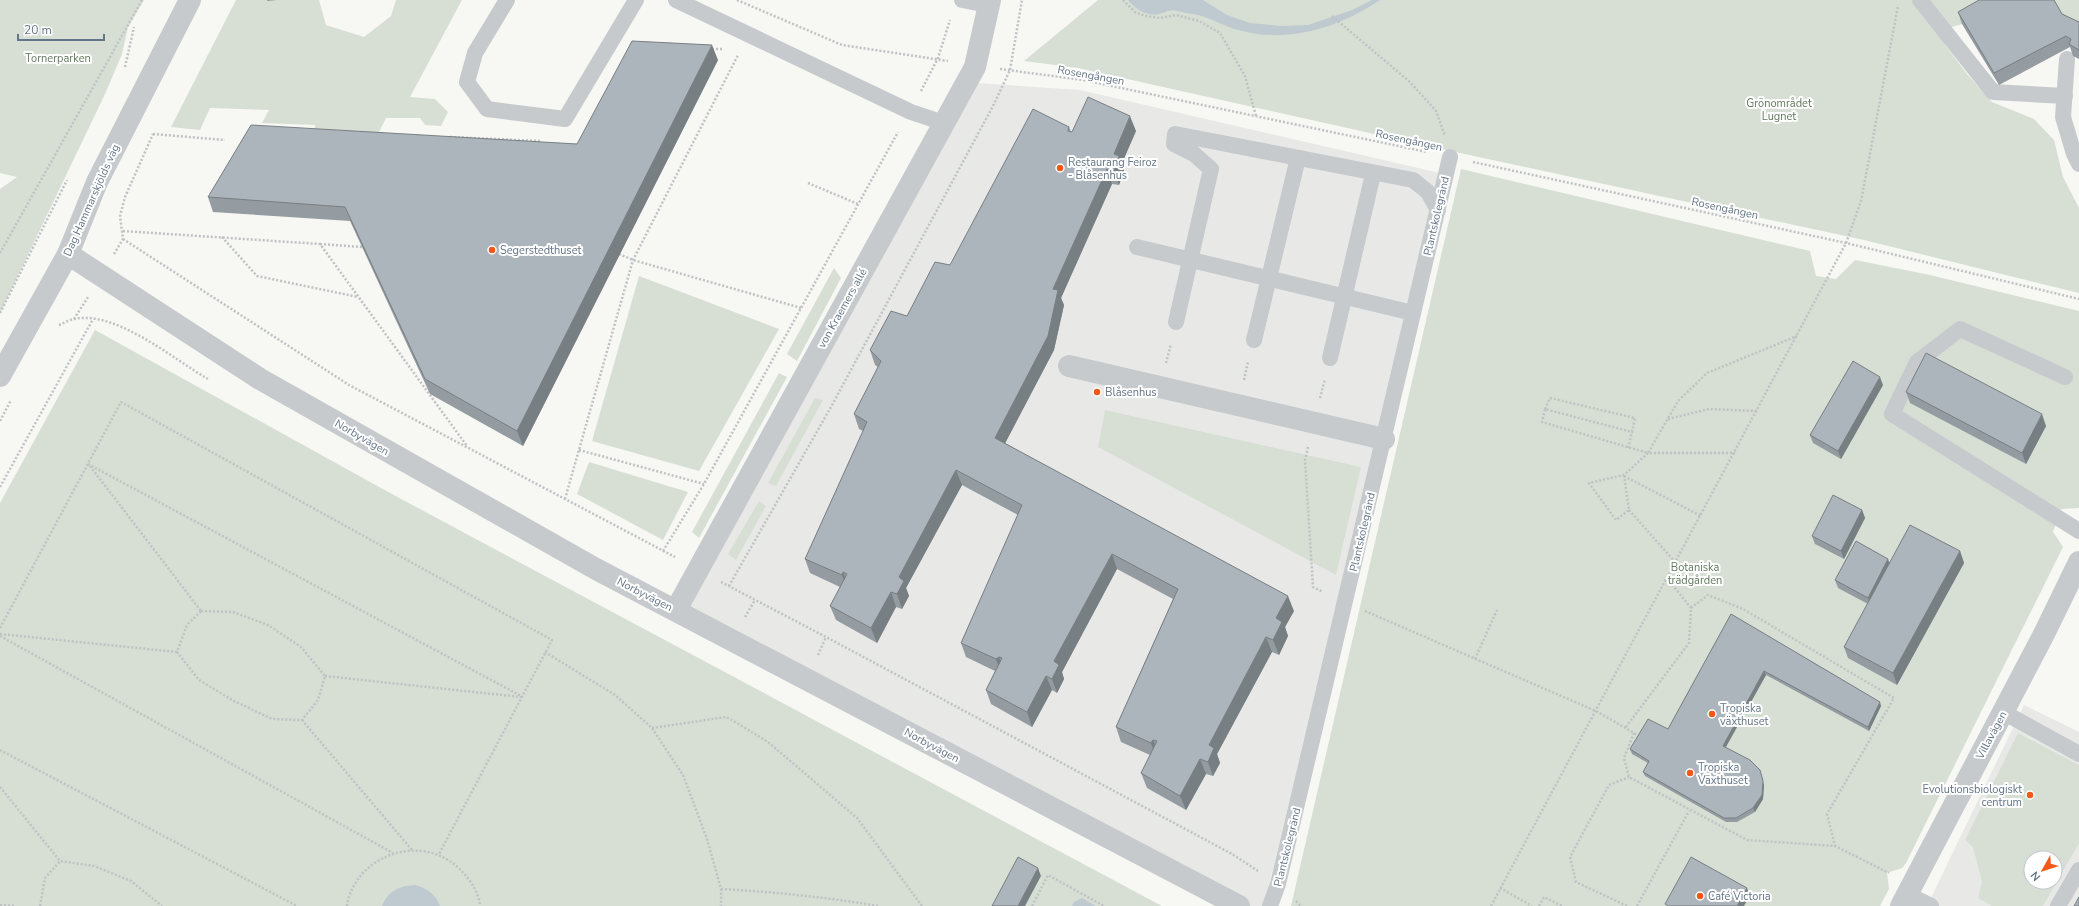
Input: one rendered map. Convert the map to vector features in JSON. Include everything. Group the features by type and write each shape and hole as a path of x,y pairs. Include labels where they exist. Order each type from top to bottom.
{"street":[{"name":"Dag Hammarskjölds väg","path":"0,376 68,254 97,182 190,0"},
{"name":"von Kraemers allé","path":"676,610 975,67 989,2"},
{"name":"Norbyvägen","path":"68,254 260,379 596,569 1239,906"},
{"path":"1069,366 1384,439"},
{"name":"Villavägen","path":"1907,895 2003,712 2079,562"}],"lane":[{"path":"507,0 475,53 468,82 487,109 565,119 636,0"},
{"path":"677,0 911,112 944,123"},
{"path":"962,0 989,2"},
{"path":"1920,0 1993,92 2064,96"},
{"path":"2067,59 2063,117 2074,154 2079,164"},
{"path":"1176,322 1211,169 1194,154 1174,144 1175,134 1373,174 1413,180 1428,192 1438,210"},
{"name":"Plantskolegränd","path":"1270,906 1278,884 1450,157"},
{"path":"1254,340 1298,158"},
{"path":"1330,358 1373,174"},
{"path":"1137,247 1414,313"},
{"path":"2065,377 1960,329 1917,362 1892,414 2079,531"},
{"path":"2003,712 2079,754"},
{"path":"2058,906 2079,870"},
{"path":"1907,895 1931,906"}],"path":[{"path":"0,253 142,0"},
{"name":"Rosengången","path":"737,0 842,45 938,58 975,67 1010,70 1083,80 1450,157 1846,243 2079,299"},
{"path":"729,586 831,407 993,106 1010,70 1022,0"},
{"path":"1123,0 1135,12 1145,16 1160,18 1176,16 1199,21 1220,33 1245,76 1256,116"},
{"path":"1491,906 1735,453 1797,336 1826,277 1846,243 1861,201 1899,0"},
{"path":"1332,16 1410,82 1436,111 1450,157"},
{"path":"663,551 704,484 858,204 911,112 938,58 951,18"},
{"path":"565,499 633,260 740,52"},
{"path":"153,134 225,140"},
{"path":"460,137 460,144"},
{"path":"808,183 858,204"},
{"path":"123,230 362,247"},
{"path":"222,237 257,276 358,297"},
{"path":"118,249 123,240 348,385 826,637 1225,850 1278,884 1301,906"},
{"path":"320,244 468,448"},
{"path":"619,254 633,260 801,308"},
{"path":"74,319 83,305"},
{"path":"0,487 93,319"},
{"path":"1160,387 1176,322"},
{"path":"1629,510 1616,520 1589,483 1624,475 1648,453 1678,401 1707,373 1797,336"},
{"path":"1237,405 1254,340"},
{"path":"1330,358 1305,460 1313,588 1596,711 1642,737"},
{"path":"1628,448 1635,418 1550,398 1542,422 1628,448 1648,453 1735,453"},
{"path":"0,628 121,402 552,640 439,854"},
{"path":"1668,420 1710,409 1757,411"},
{"path":"1545,410 1632,432"},
{"path":"579,450 704,484"},
{"path":"88,464 201,611"},
{"path":"88,464 523,697"},
{"path":"1624,475 1701,516"},
{"path":"1624,475 1629,510 1676,563"},
{"path":"1626,727 1689,643 1691,608 1667,578"},
{"path":"1691,608 1708,595 1743,609 1894,698 1827,814 1835,846"},
{"path":"1474,659 1497,610"},
{"path":"177,652 187,625 201,611 233,612 268,625 301,647 325,676 523,697"},
{"path":"0,635 177,652 199,680 234,701 272,719 302,720 412,850"},
{"path":"0,635 393,852"},
{"path":"818,655 826,637"},
{"path":"545,652 615,695 652,728 683,775 707,839 721,889 721,906"},
{"path":"302,720 318,700 325,676"},
{"path":"652,728 726,718 737,722 768,742 856,818 922,906"},
{"path":"1634,733 1624,758 1629,777 1689,811 1747,840 1835,846 1907,895"},
{"path":"0,750 297,906"},
{"path":"1627,906 1576,882 1570,857 1609,785 1629,777"},
{"path":"0,787 60,861 94,866 131,881 162,906"},
{"path":"1637,906 1689,811"},
{"path":"347,906 356,880 372,863 393,852 416,849 439,854 459,867 472,883 480,906"},
{"path":"40,906 45,878 60,861"},
{"path":"1032,906 1048,875 1104,906"},
{"path":"1500,888 1532,906"},
{"path":"721,889 771,891 831,898 878,906"},
{"path":"1539,906 1544,896 1562,906"},
{"path":"0,905 14,906"}],"shaded area":[{"path":"1128,0 1203,0 1227,15 1250,23 1282,26 1308,25 1352,10 1372,0 1380,0 1347,18 1312,31 1275,35 1256,34 1238,30 1198,15 1176,11 1148,14 1139,10"},
{"name":"Blåsenhus","path":"977,83 1080,90 1440,173 1264,906 1246,906 686,611"},
{"name":"Evolutionsbiologiskt centrum","path":"2024,705 2079,732 2079,906 1927,906"},
{"path":"415,885 430,892 436,898 440,906 382,906 387,897 395,890"},
{"path":"1082,898 1096,906 1072,906 1074,902"}],"green space":[{"name":"Tornerparken","path":"0,0 144,0 128,27 122,54 105,94 0,313 0,189 17,177 0,173"},
{"path":"236,0 319,0 326,25 364,37 391,16 396,0 462,0 410,97 435,99 448,112 441,126 425,125 420,118 386,118 377,136 314,140 315,125 262,123 269,110 210,108 200,130 171,127"},
{"name":"Grönområdet Lugnet","path":"1098,0 2003,0 1962,24 1939,31 1946,46 1967,74 1992,102 2034,119 2054,140 2063,177 2079,208 2079,293 1864,240 1437,148 1078,68 1024,61"},
{"path":"2052,0 2079,0 2079,31 2067,25"},
{"name":"Botaniska trädgården","path":"1461,169 1810,251 1816,276 1836,279 1855,260 1930,275 2079,311 2079,508 2061,509 2053,532 2063,547 1906,863 1902,868 1887,873 1889,889 1880,906 1291,906"},
{"path":"834,268 841,278 797,361 787,354"},
{"path":"639,276 779,329 699,471 592,441"},
{"path":"95,330 390,493 1162,906 0,906 0,503"},
{"path":"779,373 787,377 699,538 692,532"},
{"path":"815,398 823,400 776,486 768,483"},
{"path":"1105,410 1361,467 1336,575 1098,447"},
{"path":"589,462 688,492 663,540 577,494"},
{"path":"759,501 766,506 736,560 728,554"},
{"name":"Evolutionsbiologiskt centrum","path":"2018,733 2079,765 2079,843 2063,871 2063,850 2023,850 2023,890 2052,890 2043,906 1992,906 1978,898 1982,882 1973,847 1965,840"}],"building":[{"path":"1979,0 2054,0 2062,14 2079,22 2079,50 2069,44 2071,39 2066,36 1994,73 1958,12"},
{"name":"Segerstedthuset","path":"632,41 712,45 517,431 425,379 345,207 208,197 251,125 577,144"},
{"path":"1088,97 1130,116 1114,154 1119,156 1114,171 1107,169 1053,289 1058,290 1048,336 995,438 1288,596 1276,618 1282,622 1273,640 1266,637 1209,745 1214,748 1208,762 1200,759 1180,796 1141,773 1157,741 1153,740 1151,743 1116,727 1178,589 1112,554 1054,661 1059,665 1052,679 1046,676 1027,712 986,690 1002,658 999,657 996,659 961,643 1022,505 956,470 899,577 904,581 897,594 891,592 871,628 830,606 847,574 843,572 842,575 805,559 867,422 854,414 881,361 870,350 891,311 907,316 935,262 950,265 1033,109 1069,127 1068,131 1072,132"},
{"path":"1926,353 2042,414 2022,453 1906,392"},
{"path":"1853,361 1880,377 1838,451 1810,435"},
{"path":"1833,495 1862,510 1841,551 1812,536"},
{"path":"1910,525 1960,551 1893,673 1844,647"},
{"path":"1856,541 1888,559 1868,598 1835,580"},
{"name":"Tropiska växthuset","path":"1731,614 1880,702 1868,727 1764,671 1723,746 1750,760 1760,770 1763,781 1762,795 1753,808 1736,818 1724,818 1643,772 1649,761 1630,749 1648,719 1668,729"},
{"path":"1018,857 1038,868 1018,906 992,906"},
{"path":"1691,857 1747,888 1737,906 1668,906 1665,904"},
{"path":"2079,897 2079,906 2074,906"}],"place":[{"name":"Restaurang Feiroz - Blåsenhus","path":"1060,168"},
{"name":"Segerstedthuset","path":"492,250"},
{"name":"Blåsenhus","path":"1097,392"},
{"name":"Tropiska växthuset","path":"1712,714"},
{"name":"Tropiska Växthuset","path":"1690,773"},
{"name":"Evolutionsbiologiskt centrum","path":"2030,795"},
{"name":"Café Victoria","path":"1700,896"}]}
